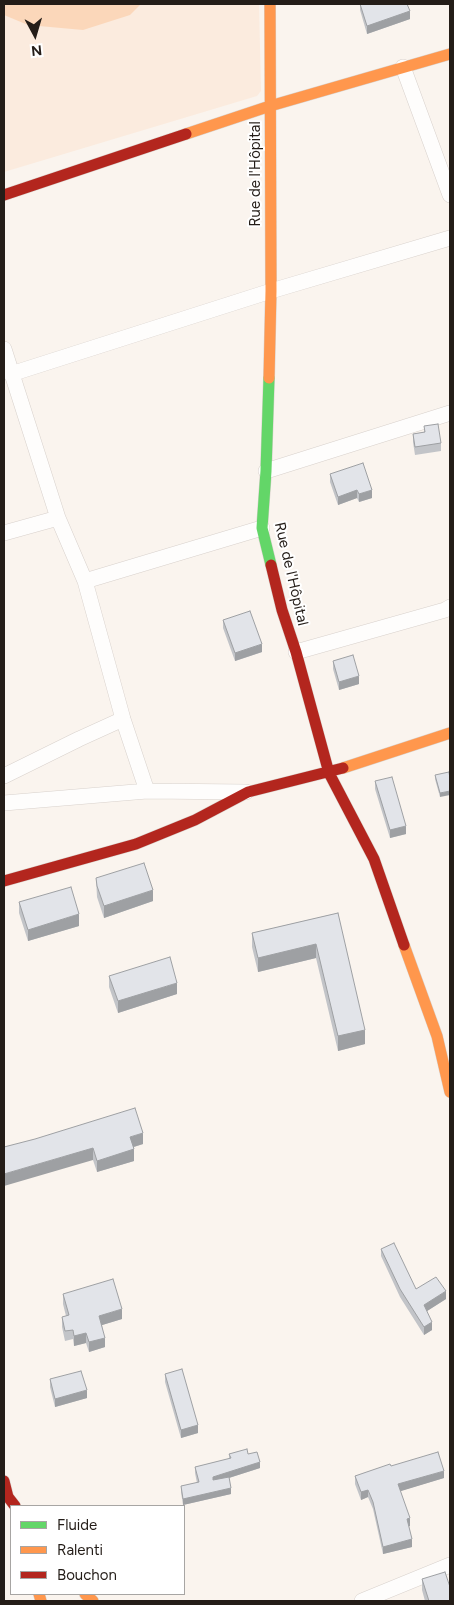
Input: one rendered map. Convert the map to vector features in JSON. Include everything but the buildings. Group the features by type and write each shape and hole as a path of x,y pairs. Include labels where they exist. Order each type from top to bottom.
{"street":[{"name":"Rue de l'Hôpital","path":"270,4 271,291 266,471 262,528 282,610 296,652 329,773 374,859 444,1034 450,1092"},
{"path":"4,195 270,106 450,54"},
{"path":"404,67 450,195"},
{"path":"10,374 271,291 450,238"},
{"path":"4,348 10,374 58,518 85,581 123,719 147,791"},
{"path":"266,471 450,413"},
{"path":"4,533 58,518"},
{"path":"85,581 262,528"},
{"path":"296,652 450,607"},
{"path":"4,776 123,719"},
{"path":"4,803 147,791 248,792 329,773 450,733"},
{"path":"4,881 136,844 195,820 248,792"},
{"path":"4,1481 11,1503"},
{"path":"362,1601 450,1565"}],"shaded area":[{"path":"4,4 259,4 261,91 257,96 4,172"},
{"path":"4,4 141,4 130,15 83,30 28,25 4,15"}],"traffic: fast":[{"path":"269,378 262,528 271,565"}],"traffic: slow":[{"path":"269,378 271,291 270,4"},
{"path":"186,134 270,106 450,54"},
{"path":"343,768 450,733"},
{"path":"404,945 437,1036 450,1092"},
{"path":"39,1595 41,1601"},
{"path":"86,1595 93,1601"}],"traffic: jam":[{"path":"4,195 186,134"},
{"path":"271,565 329,773 374,859 404,945"},
{"path":"4,881 136,844 195,820 248,792 343,768"},
{"path":"4,1481 8,1497 14,1505"}]}
